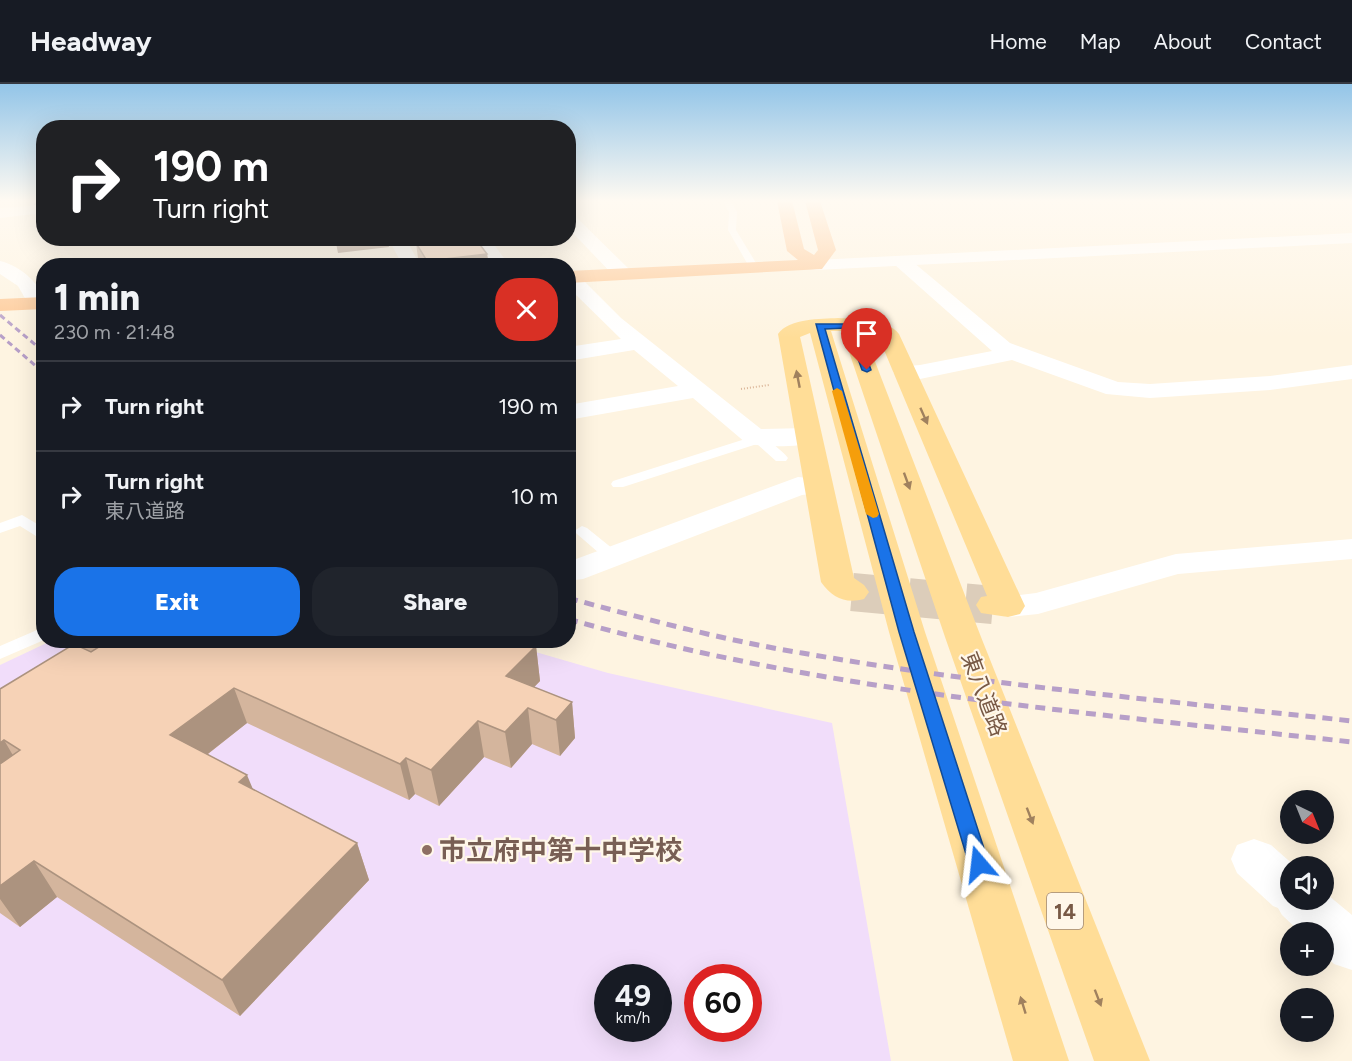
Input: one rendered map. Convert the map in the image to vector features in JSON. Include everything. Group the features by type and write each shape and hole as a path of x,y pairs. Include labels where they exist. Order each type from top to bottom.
{"highway":[{"path":"795,247 796,251 816,265"},
{"path":"816,265 827,250 826,247"},
{"path":"576,277 816,265"},
{"path":"8,304 36,303"}],"main road":[{"path":"819,326 906,632 1041,1061"},
{"path":"852,592 838,582 789,334 794,330 819,326 851,326 867,327 888,334 1001,606"},
{"name":"東八道路","path":"851,326 963,637 1122,1061"}],"street":[{"path":"596,247 623,274"},
{"path":"816,265 1183,247"},
{"path":"901,261 1002,348 1115,389 1192,389 1270,383 1352,372"},
{"path":"0,266 25,283 36,298"},
{"path":"576,284 614,322 755,437 809,436"},
{"path":"576,353 641,342"},
{"path":"905,372 920,372 1014,353"},
{"path":"576,412 700,390"},
{"path":"576,570 798,486 819,486"},
{"path":"1001,606 1038,603 1176,564 1352,549"},
{"path":"1254,859 1280,882"},
{"path":"1312,910 1348,939"}],"lane":[{"path":"742,247 754,268"},
{"path":"618,484 761,438 764,444 781,458"},
{"path":"0,528 22,520 36,530"},
{"path":"582,531 612,556"},
{"path":"0,653 36,637"}],"shaded area":[{"name":"市立府中第十中学校","path":"36,648 522,648 608,673 832,723 891,1061 0,1061 0,665"}],"building":[{"path":"418,247 481,247 487,254 453,258 425,258"},
{"path":"67,648 82,648 91,652 97,648 534,648 506,676 572,702 556,720 528,708 505,732 478,721 431,770 406,758 400,764 234,688 170,735 247,775 239,782 357,843 222,980 34,861 0,886 0,764 20,750 4,740 0,743 0,689"}],"tunnel":[{"path":"852,592 993,605"}],"railway":[{"path":"0,315 36,345"},
{"path":"0,335 36,366"},
{"path":"576,600 743,642 870,664 1076,691 1352,721"},
{"path":"576,621 664,644 761,665 859,682 1056,710 1352,742"}],"slow traffic":[{"path":"837,391 873,514"}],"place":[{"name":"市立府中第十中学校","path":"427,850"}],"route":[{"path":"867,370 851,326 819,326 906,632 979,864"}]}
